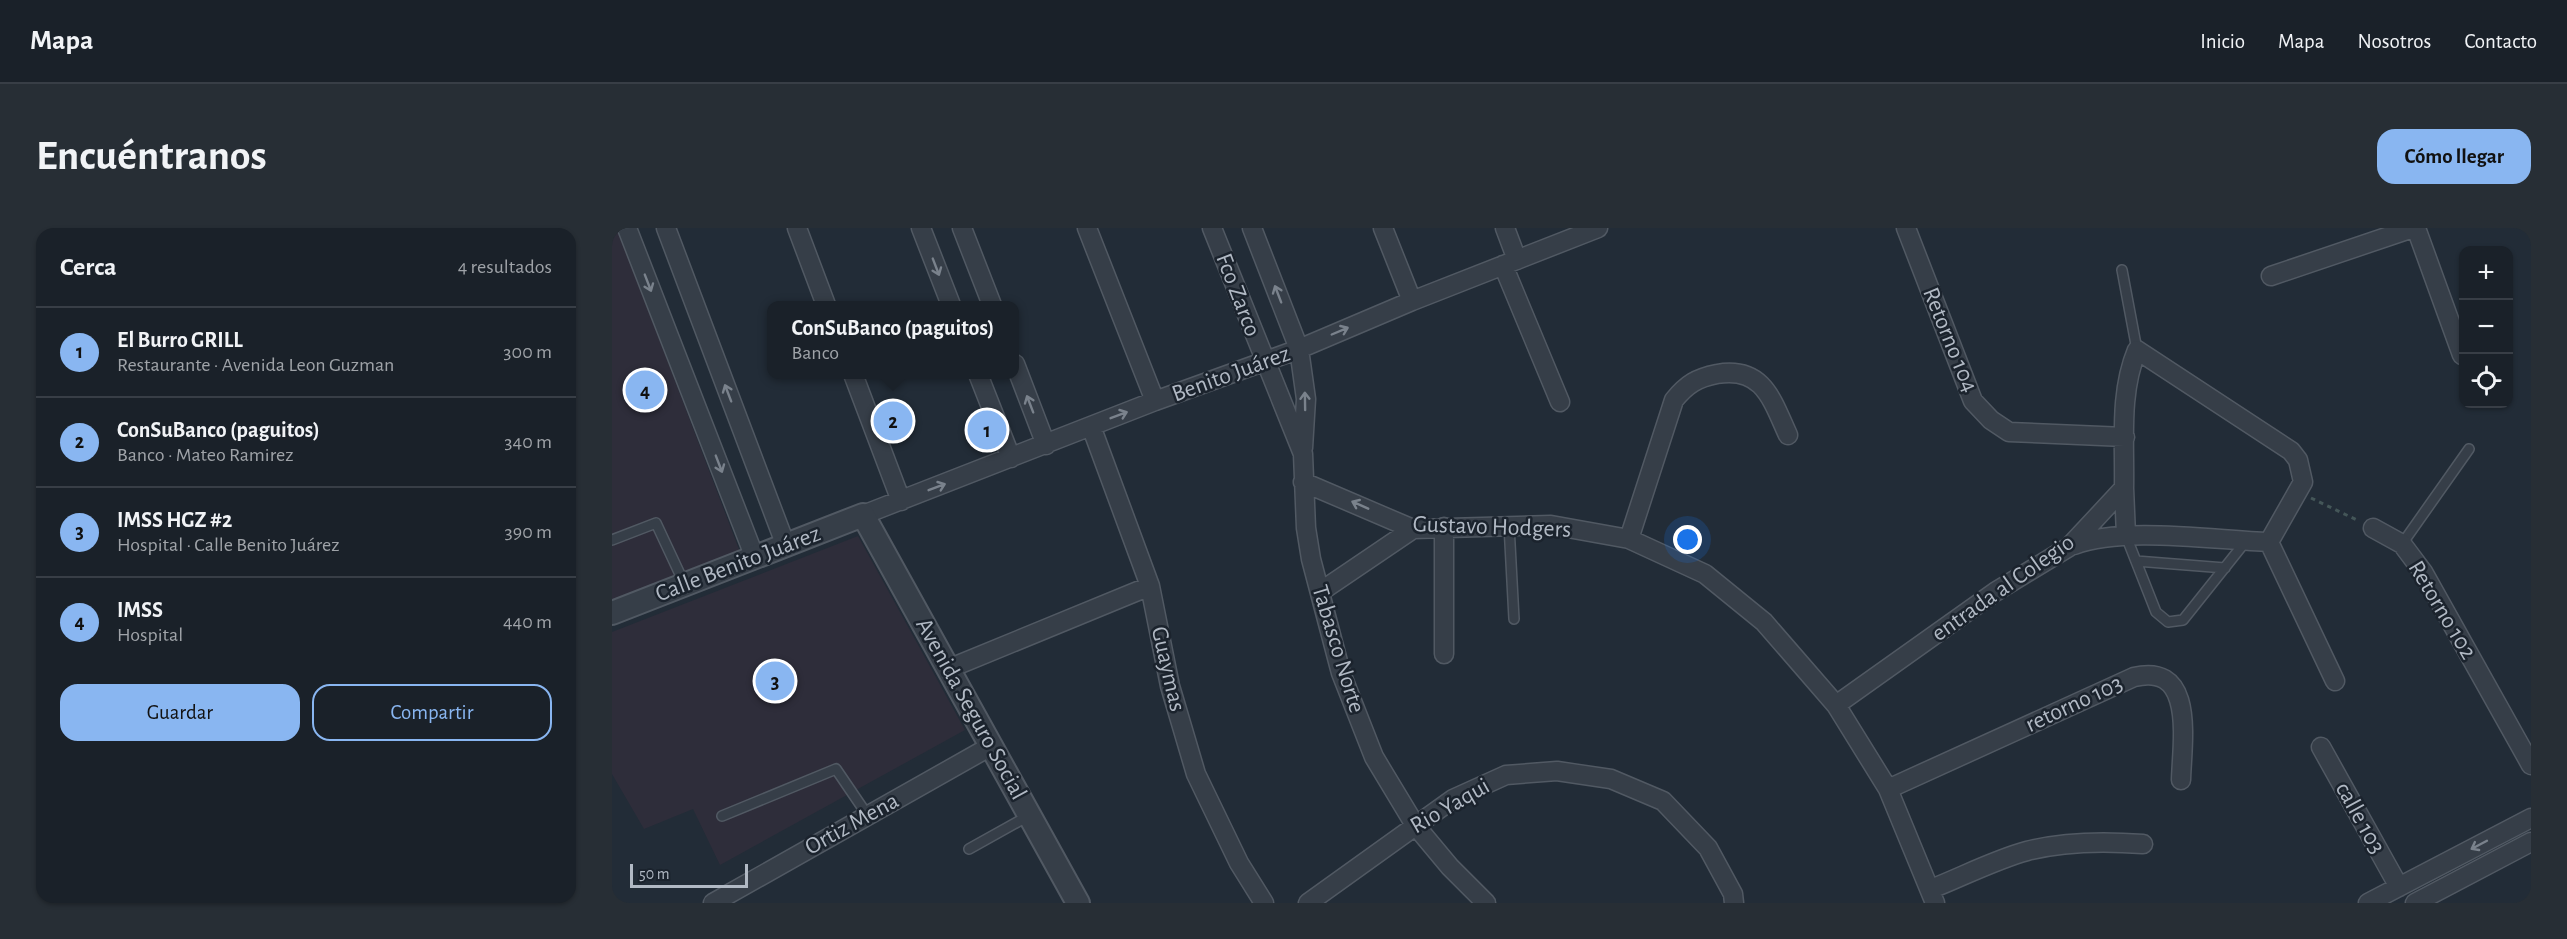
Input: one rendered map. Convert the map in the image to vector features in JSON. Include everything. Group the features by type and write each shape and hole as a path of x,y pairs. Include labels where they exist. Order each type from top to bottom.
{"street":[{"path":"627,228 755,558"},
{"path":"666,228 786,546"},
{"path":"797,228 824,301"},
{"path":"921,228 949,301"},
{"path":"962,228 990,301"},
{"path":"1087,228 1155,401"},
{"name":"Fco Zarco","path":"1212,228 1264,363"},
{"name":"Fco Zarco","path":"1252,228 1299,349"},
{"path":"1383,228 1412,301"},
{"path":"1505,228 1510,262 1560,402"},
{"name":"Benito Juárez","path":"863,515 1155,401 1299,349 1510,262 1557,235 1598,228"},
{"name":"Retorno 104","path":"1906,228 1973,401 1991,420 2009,432 2125,436"},
{"path":"2271,276 2415,228 2462,354"},
{"path":"1299,349 1306,399 1303,454"},
{"path":"2126,535 2125,402 2129,368 2137,350 2291,451 2302,470 2303,482 2269,542"},
{"name":"Tabasco Norte","path":"1264,363 1303,454 1306,528 1320,592 1341,673 1374,757 1415,825 1450,867 1486,903"},
{"path":"1629,539 1674,400 1686,386 1702,377 1729,372 1750,375 1770,396 1788,435"},
{"path":"1019,377 1046,445"},
{"path":"855,379 901,501"},
{"path":"980,379 1011,458"},
{"name":"Guaymas","path":"1091,426 1150,586 1170,686 1196,774 1239,863 1264,903"},
{"name":"Gustavo Hodgers","path":"1303,482 1413,529 1551,525 1629,539 1705,574 1764,622 1836,705 1888,789 1933,896"},
{"name":"entrada al Colegio","path":"1836,705 1995,592 2069,547 2124,488"},
{"name":"Calle Benito Juárez","path":"612,613 863,515"},
{"name":"Avenida Seguro Social","path":"863,515 1076,902"},
{"path":"1444,527 1444,654"},
{"name":"Retorno 102","path":"2373,528 2402,544 2423,572 2531,765"},
{"path":"1320,592 1413,529"},
{"path":"2069,547 2091,538 2126,535 2269,542"},
{"path":"2269,542 2335,681"},
{"path":"948,669 1150,586"},
{"name":"retorno 103","path":"1888,789 2134,677 2148,673 2162,676 2175,687 2182,706 2181,780"},
{"name":"Ortiz Mena","path":"713,903 991,746"},
{"name":"calle 103","path":"2321,747 2398,887"},
{"name":"Rio Yaqui","path":"1308,903 1453,799 1506,775 1557,771 1611,780 1663,801 1708,848 1732,894 1734,903"},
{"path":"2368,903 2531,818"},
{"path":"1933,896 2025,852 2059,845 2107,842 2143,844"},
{"path":"2415,903 2440,897 2531,842"}],"lane":[{"path":"2122,270 2137,350"},
{"path":"2402,544 2469,449"},
{"path":"612,540 656,523 685,585"},
{"path":"1509,525 1515,618"},
{"path":"2126,535 2156,612 2168,622 2183,620 2246,541"},
{"path":"2136,561 2225,568"},
{"path":"722,816 836,769 868,816"},
{"path":"969,849 1030,816"}],"path":[{"path":"2298,492 2373,528"}],"shaded area":[{"path":"612,228 617,228 740,552 612,600"},
{"path":"858,536 965,730 720,865 693,809 644,829 612,774 612,632"}],"place":[{"name":"IMSS","path":"645,390"},
{"name":"ConSuBanco (paguitos)","path":"893,421"},
{"name":"El Burro GRILL","path":"987,430"},
{"name":"IMSS HGZ #2","path":"775,681"}]}
